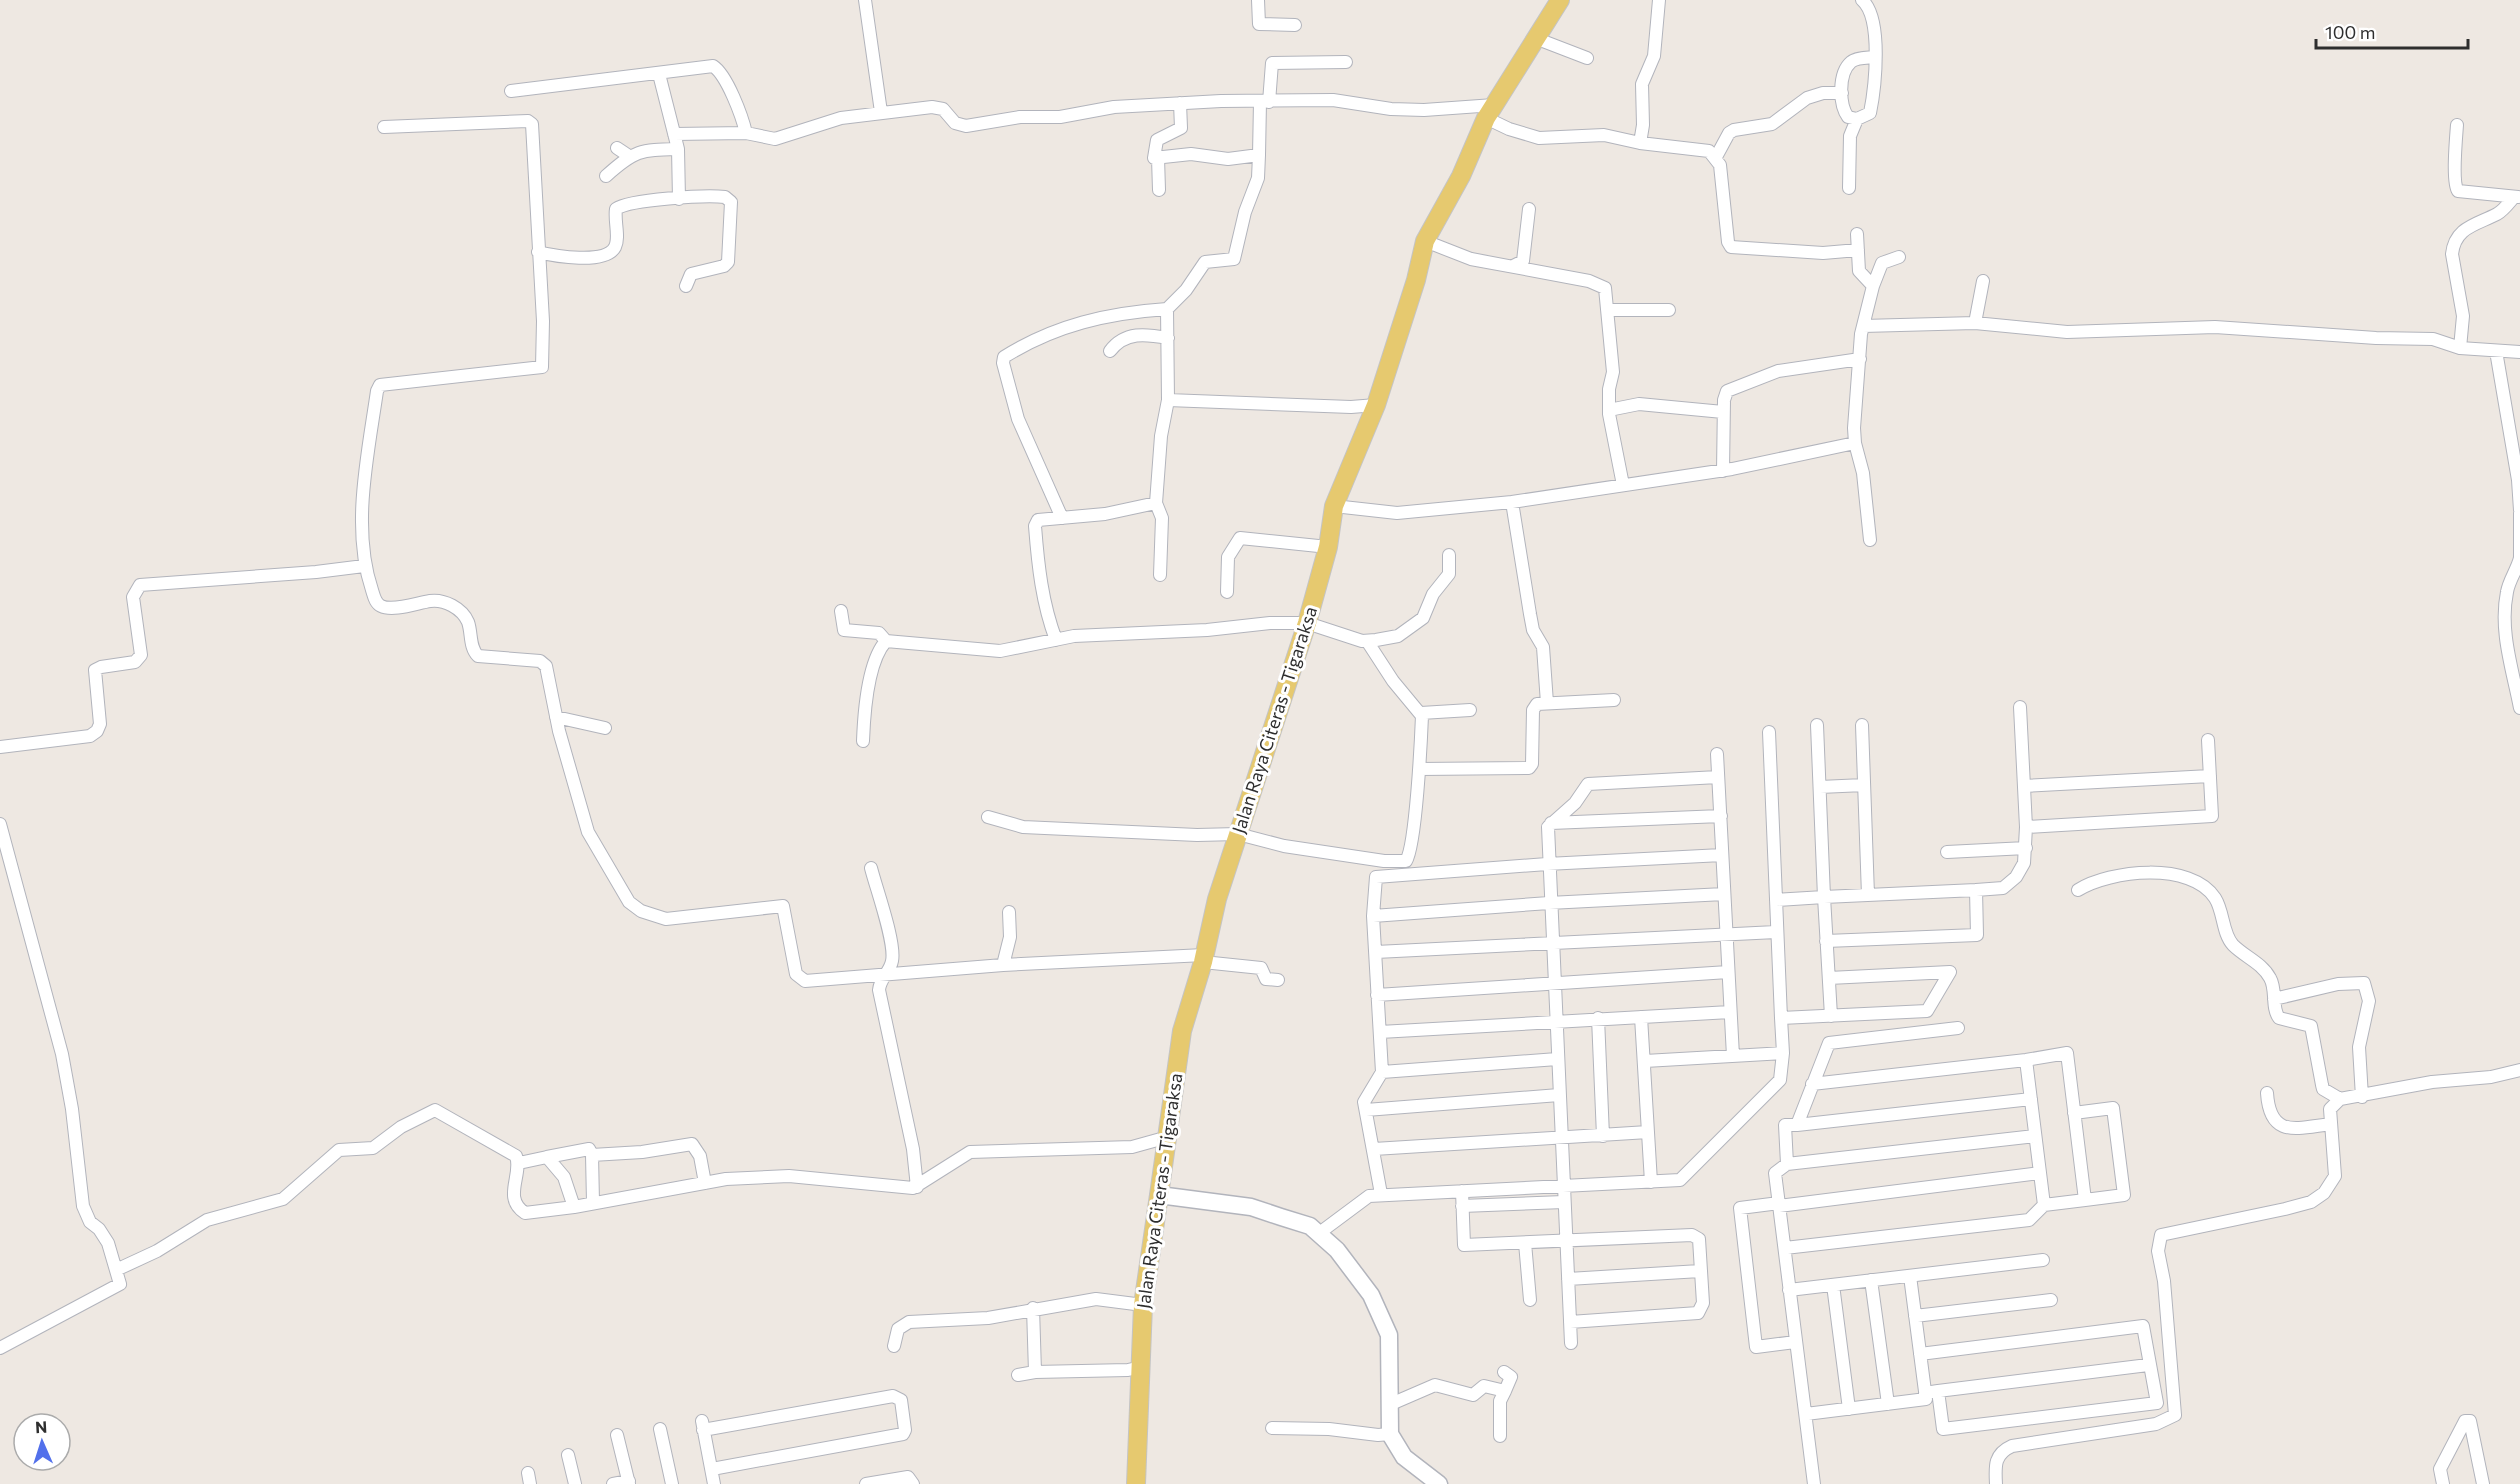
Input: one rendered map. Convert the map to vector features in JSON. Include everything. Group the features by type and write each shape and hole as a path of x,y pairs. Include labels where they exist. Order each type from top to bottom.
{"main road":[{"name":"Jalan Raya Citeras - Tigaraksa","path":"1136,1484 1143,1305 1182,1031 1203,959 1217,899 1307,623 1328,547 1334,506 1376,405 1416,280 1425,241 1461,176 1490,111 1560,0"}],"street":[{"path":"865,0 881,112"},
{"path":"1258,0 1259,24 1295,25"},
{"path":"1640,143 1643,125 1642,84 1654,56 1659,0"},
{"path":"1863,0 1871,12 1875,57 1870,113 1857,119 1848,117 1844,112 1842,93 1845,71 1851,62 1875,57"},
{"path":"1535,38 1587,58"},
{"path":"1062,518 1018,419 1003,363 1004,357 1026,345 1094,317 1119,312 1167,309 1186,290 1205,262 1234,259 1245,212 1258,178 1265,102 1272,63 1346,62"},
{"path":"511,91 715,67 731,94 746,133"},
{"path":"659,74 678,148 679,199"},
{"path":"1716,156 1729,133 1734,130 1772,124 1807,98 1823,93 1842,93"},
{"path":"674,134 746,133 775,139 825,122 881,112 937,107 948,113 955,123 966,126 1020,117 1060,117 1114,107 1180,103 1333,100 1391,109 1490,111 1509,129 1539,138 1605,135 1640,143 1700,150 1716,156 1720,165 1728,242 1731,247 1823,253 1858,250"},
{"path":"1180,103 1181,128 1157,140 1153,156 1158,158 1191,154 1228,159 1259,155"},
{"path":"1849,188 1851,136 1857,119"},
{"path":"384,127 528,121 532,124 543,321 542,367 535,370 386,383 378,388 368,453 363,518 364,566 376,601 381,606 393,607 439,600 447,602 468,621 474,651 478,656 540,661 550,674 556,717 588,832 629,902 640,911 666,920 780,905 786,911 796,974 800,979 808,981 1003,965 1203,959 1261,968 1266,978 1278,980"},
{"path":"2457,125 2455,186 2458,191 2517,197"},
{"path":"617,148 630,156"},
{"path":"606,176 630,156 644,149 678,148"},
{"path":"1158,158 1159,190"},
{"path":"538,252 588,259 604,255 616,245 616,209 621,206 720,197 731,202 728,262 724,266 691,274 686,286"},
{"path":"2460,348 2463,316 2452,254 2453,244 2463,230 2498,214 2517,197"},
{"path":"1513,266 1523,261 1529,209"},
{"path":"1857,234 1859,271 1873,286"},
{"path":"1425,241 1471,259 1601,284 1607,296 1613,372 1609,410 1611,439 1623,485"},
{"path":"1870,540 1863,472 1855,443 1863,326 1873,286 1882,263 1899,257"},
{"path":"1975,323 1983,280"},
{"path":"1160,575 1162,518 1156,502 1161,436 1168,400 1167,309"},
{"path":"1607,310 1669,310"},
{"path":"1863,326 1975,323 2067,332 2216,327 2376,338 2433,339 2460,348 2520,352"},
{"path":"1110,351 1116,342 1131,336 1145,333 1168,338"},
{"path":"2496,351 2520,511 2520,557 2507,592 2505,619 2506,638 2520,708"},
{"path":"1723,471 1725,395 1734,387 1778,371 1860,359"},
{"path":"1168,400 1351,407 1376,405"},
{"path":"1609,410 1639,404 1723,412"},
{"path":"1334,506 1397,513 1512,502 1723,471 1855,443"},
{"path":"1056,640 1044,605 1035,526 1038,520 1105,514 1156,502"},
{"path":"1512,502 1533,630 1543,647 1547,703"},
{"path":"1227,592 1228,557 1240,538 1328,547"},
{"path":"841,611 844,630 879,633 886,641 1000,651 1074,636 1307,623 1341,636 1367,641 1398,636 1423,618 1432,594 1449,574 1449,555"},
{"path":"0,747 90,736 97,731 100,724 94,670 135,662 140,657 134,597 140,585 316,572 364,566"},
{"path":"863,741 864,704 870,679 886,641"},
{"path":"988,817 1023,827 1197,835 1238,834 1284,846 1384,861 1406,861 1419,769 1421,712 1393,681 1367,641"},
{"path":"1419,769 1529,768 1532,764 1533,710 1537,704 1614,700"},
{"path":"1776,900 2003,888 2016,877 2024,863 2026,848 2020,707"},
{"path":"1421,712 1470,710"},
{"path":"556,717 605,728"},
{"path":"1817,725 1831,1016"},
{"path":"1862,725 1868,895"},
{"path":"1318,1234 1369,1196 1381,1194 1680,1180 1780,1080 1783,1053 1769,732"},
{"path":"2026,827 2212,816 2208,740"},
{"path":"1718,754 1733,1056"},
{"path":"2024,786 2210,776"},
{"path":"1571,1343 1546,837 1551,823 1575,803 1588,784 1719,777"},
{"path":"1820,787 1864,785"},
{"path":"1551,823 1720,816"},
{"path":"0,824 2,839 62,1054 72,1109 82,1206 90,1222 99,1229 108,1243 120,1284 0,1348"},
{"path":"1947,852 2026,848"},
{"path":"1381,1194 1364,1102 1383,1072 1373,916 1376,877 1547,864 1722,855"},
{"path":"871,868 893,952 890,968 879,990 913,1149 917,1187"},
{"path":"2078,890 2121,875 2175,874 2189,879 2215,897 2232,944 2268,974 2272,981 2276,1015 2282,1021 2311,1026 2323,1089 2340,1100"},
{"path":"1826,941 1977,935 1976,890"},
{"path":"1373,916 1549,903 1724,894"},
{"path":"1003,965 1010,937 1009,912"},
{"path":"1376,952 1776,932"},
{"path":"1377,994 1728,972"},
{"path":"1781,1018 1927,1011 1950,972 1829,978"},
{"path":"2274,999 2337,984 2364,983 2369,1001 2359,1047 2362,1097"},
{"path":"1380,1032 1555,1020 1730,1012"},
{"path":"1641,1017 1651,1182"},
{"path":"1598,1018 1603,1136"},
{"path":"1797,1125 1828,1043 1958,1028"},
{"path":"1645,1061 1783,1053"},
{"path":"1812,1084 2026,1060 2067,1053 2085,1200"},
{"path":"1383,1072 1557,1059"},
{"path":"2026,1060 2044,1205"},
{"path":"1996,1484 1995,1462 2004,1449 2156,1424 2175,1415 2158,1238 2165,1232 2285,1209 2311,1202 2324,1193 2335,1176 2330,1109 2340,1100 2432,1082 2491,1077 2520,1070"},
{"path":"2266,1093 2272,1117 2280,1126 2291,1128 2331,1124"},
{"path":"1366,1110 1559,1095"},
{"path":"1787,1164 1785,1125 2031,1099"},
{"path":"1785,1248 2029,1220 2044,1205 2124,1195 2113,1108 2074,1113"},
{"path":"116,1269 157,1251 207,1220 283,1199 339,1150 373,1148 401,1127 433,1111 516,1156 519,1163 513,1181 515,1201 519,1209 525,1213 574,1207 726,1179 789,1176 917,1187 970,1152 1132,1147 1168,1137"},
{"path":"1374,1149 1648,1132"},
{"path":"1814,1484 1775,1173 1787,1164 2035,1136"},
{"path":"592,1155 642,1152 692,1144 700,1156 705,1183"},
{"path":"519,1163 589,1149 592,1155 593,1202"},
{"path":"547,1157 564,1177 574,1207"},
{"path":"1795,1342 1756,1347 1740,1208 2040,1173"},
{"path":"1462,1191 1464,1245 1692,1235 1699,1242 1703,1303 1698,1313 1570,1322"},
{"path":"1159,1195 1251,1207 1310,1226 1337,1250 1371,1295 1389,1335 1390,1434 1404,1457 1439,1484"},
{"path":"1462,1206 1564,1202"},
{"path":"1525,1243 1530,1300"},
{"path":"1789,1290 2043,1260"},
{"path":"1568,1280 1700,1271"},
{"path":"1910,1276 1920,1354 1943,1429 2157,1403 2153,1369 2148,1365 2143,1326 1920,1354"},
{"path":"1871,1280 1888,1404"},
{"path":"1833,1285 1849,1409"},
{"path":"894,1346 898,1329 909,1322 988,1318 1033,1308 1096,1299 1143,1305"},
{"path":"1916,1316 2051,1300"},
{"path":"1033,1308 1035,1372"},
{"path":"1806,1414 1926,1400 1932,1392 2148,1365"},
{"path":"1017,1375 1035,1372 1128,1370 1141,1366"},
{"path":"1500,1436 1500,1401 1511,1377 1504,1372"},
{"path":"1391,1404 1435,1385 1470,1395 1484,1386 1505,1391"},
{"path":"711,1468 903,1434 905,1430 901,1400 893,1396 703,1425 711,1468 714,1484"},
{"path":"2441,1483 2440,1469 2465,1421 2470,1421 2483,1484"},
{"path":"1272,1428 1329,1429 1378,1436 1390,1434"},
{"path":"660,1429 672,1484"},
{"path":"613,1484 629,1483 617,1435"},
{"path":"568,1455 575,1484"},
{"path":"866,1484 908,1477 913,1484"}]}
